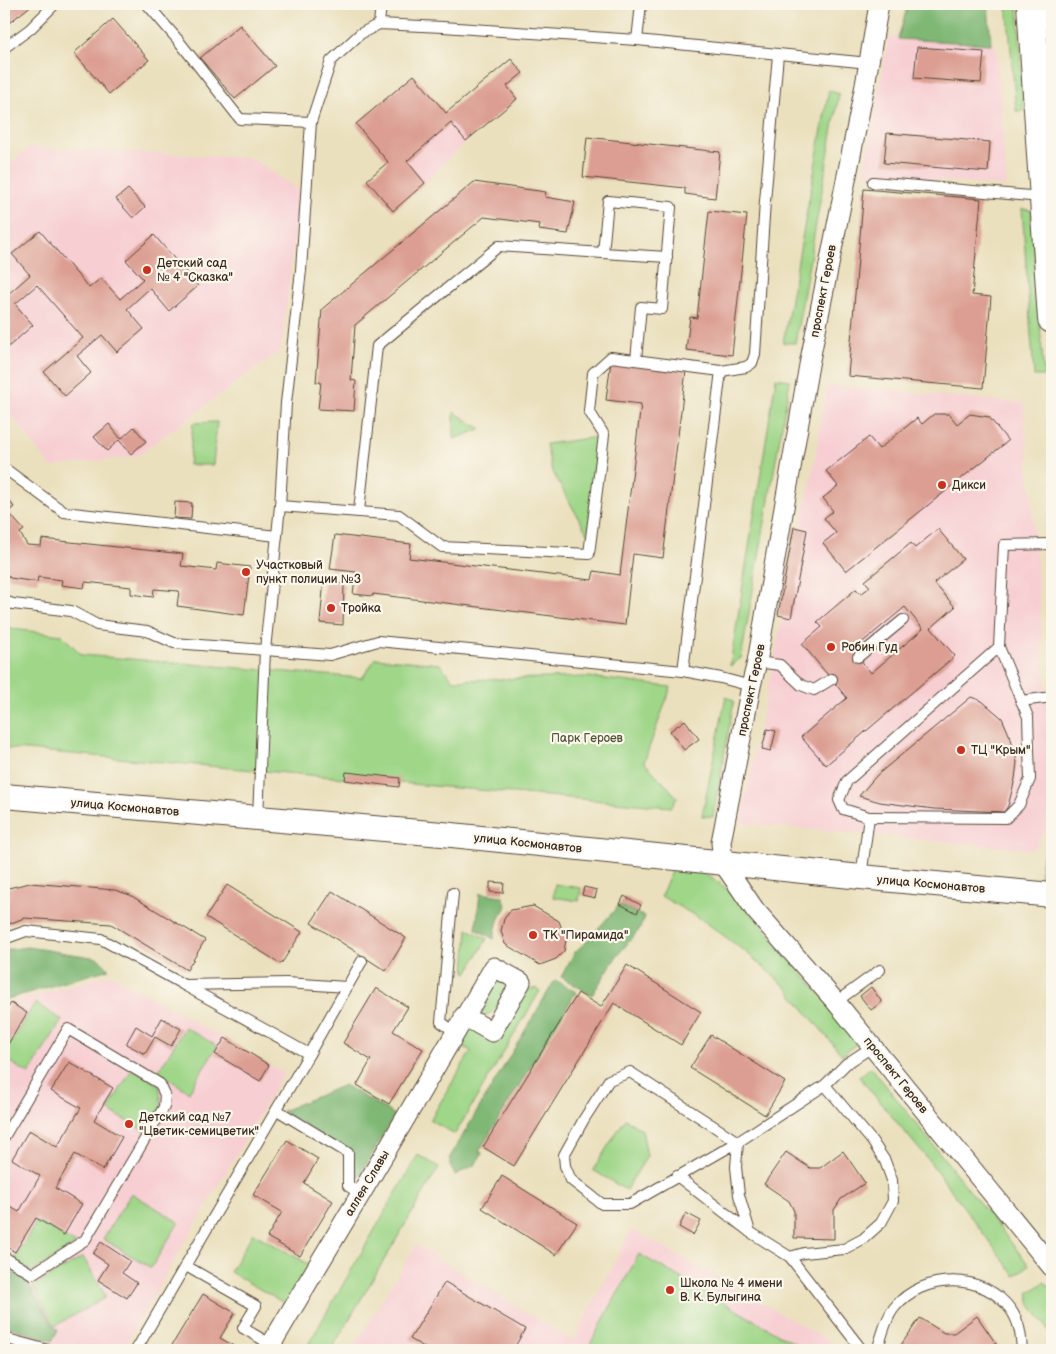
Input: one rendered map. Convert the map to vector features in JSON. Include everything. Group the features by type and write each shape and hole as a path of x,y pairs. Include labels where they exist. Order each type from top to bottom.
{"main road":[{"path":"1031,4 1052,319"}],"street":[{"name":"проспект Героев","path":"879,4 809,365 757,662 721,842 723,863 755,910 836,1002 1052,1268"},
{"name":"улица Космонавтов","path":"4,796 442,834 1052,895"},
{"name":"аллея Славы","path":"270,1347 460,1024"}],"lane":[{"path":"4,48 30,29 55,4"},
{"path":"147,4 240,119 311,122"},
{"path":"379,24 381,4"},
{"path":"637,40 641,4"},
{"path":"258,818 265,650 280,506 286,403 301,270 311,122 331,61 360,34 379,24 637,40 869,63"},
{"path":"280,506 399,516 442,547 589,554 604,435 589,411 593,372 611,357 721,371 746,366 752,363 756,354 765,201 778,55"},
{"path":"873,182 1045,197"},
{"path":"603,253 608,201 671,207 662,309 641,307 636,360"},
{"path":"359,512 377,346 499,246 666,257"},
{"path":"683,670 721,371"},
{"path":"4,468 64,512 277,536"},
{"path":"999,647 847,781 838,800 843,809 869,817 1006,818 1019,805 1030,779 1028,717 999,647 1004,545 1052,544"},
{"path":"4,601 13,604 71,611 97,625 147,631 174,643 330,655 378,641 683,670 751,686"},
{"path":"858,657 903,620"},
{"path":"757,662 780,665 801,685 814,690 832,679"},
{"path":"1021,701 1052,697"},
{"path":"861,877 869,817"},
{"path":"453,893 441,1022 460,1024"},
{"path":"4,939 26,930 101,939 309,1054"},
{"path":"136,1350 362,961"},
{"path":"836,1002 880,970"},
{"path":"184,986 286,983 347,987"},
{"path":"4,1137 68,1030 160,1084 164,1095 164,1107 85,1240 32,1274 4,1258"},
{"path":"738,1142 630,1072 609,1080 564,1155 565,1166 571,1180 602,1204 630,1204 738,1142 825,1085 846,1064 872,1047"},
{"path":"790,1257 804,1253 844,1249 863,1239 881,1223 892,1201 892,1180 885,1161 872,1141 825,1085"},
{"path":"277,1110 348,1153 348,1186 361,1194"},
{"path":"738,1142 736,1167 739,1195 750,1232"},
{"path":"677,1176 750,1232 790,1257 862,1350"},
{"path":"186,1266 256,1306 243,1328 270,1347"},
{"path":"877,1350 894,1308 912,1292 936,1282 958,1280 980,1286 997,1297 1010,1309 1021,1333 1022,1350"},
{"path":"4,1338 18,1346 48,1350"}],"shaded area":[{"path":"888,37 996,44 1007,187 864,173"},
{"path":"511,59 523,73 507,86 517,99 466,141 425,183 393,211 388,162 356,124 414,75 446,113"},
{"name":"Детский сад № 4 \"Сказка\"","path":"30,147 251,158 300,191 281,350 137,456 51,467 4,406 4,168"},
{"path":"827,385 1024,403 1052,763 1052,817 1034,850 740,823 815,458"},
{"name":"Детский сад №7 \"Цветик-семицветик\"","path":"111,974 284,1073 122,1350 74,1350 4,1327 4,1005"},
{"name":"Школа № 4 имени В. К. Булыгина","path":"632,1229 845,1350 352,1350 416,1245 573,1341"}],"green space":[{"path":"908,4 988,4 991,44 898,39"},
{"path":"1007,4 1018,4 1024,111 1016,111"},
{"path":"1041,4 1050,4 1052,108 1049,108"},
{"path":"829,90 839,94 795,343 783,343"},
{"path":"1022,209 1031,210 1044,376 1034,376"},
{"path":"776,378 790,380 741,658 730,666"},
{"path":"454,412 481,429 454,439"},
{"path":"217,422 213,465 189,465 193,423"},
{"path":"598,437 588,535 555,476 546,444"},
{"path":"1046,559 1052,562 1052,652"},
{"name":"Парк Героев","path":"4,628 62,635 82,655 362,678 376,658 440,664 453,680 589,677 671,687 644,762 677,797 671,807 4,748"},
{"path":"726,696 734,701 713,817 702,816"},
{"path":"1052,838 1052,876 1041,878 1042,857"},
{"path":"674,864 702,872 740,900 860,1041 842,1055 785,986 747,953 704,921 661,896"},
{"path":"555,884 581,888 579,901 553,897"},
{"path":"480,893 502,896 505,903 497,923 494,939 476,929"},
{"path":"619,905 645,917 639,930 616,957 592,995 561,977 575,952"},
{"path":"468,929 487,939 467,973 465,972"},
{"path":"27,947 98,958 109,969 4,1000 4,950"},
{"path":"496,978 506,980 509,987 495,1009 491,1013 482,1016 476,1010"},
{"path":"555,980 576,992 479,1151 482,1153 475,1165 455,1175 450,1166 450,1157"},
{"path":"536,988 540,991 455,1134 430,1120 471,1051 454,1041 465,1020 494,1036 519,993"},
{"path":"35,1003 62,1020 29,1074 4,1058 4,1054"},
{"path":"185,1027 217,1046 189,1092 158,1072"},
{"path":"871,1067 1029,1265 1015,1276 930,1162 859,1077"},
{"path":"132,1069 159,1085 162,1106 147,1133 108,1110"},
{"path":"344,1085 395,1115 353,1187 349,1153 282,1111"},
{"path":"625,1119 642,1130 647,1156 626,1190 593,1170"},
{"path":"418,1155 439,1167 331,1350 305,1350"},
{"path":"131,1193 179,1222 151,1268 103,1239"},
{"path":"37,1221 76,1244 32,1272 14,1260"},
{"path":"253,1233 310,1265 287,1305 230,1272"},
{"path":"639,1254 806,1350 587,1350"},
{"path":"83,1257 106,1297 55,1326 33,1286"},
{"path":"4,1267 27,1281 54,1327 58,1330 52,1341 4,1325"},
{"path":"1045,1282 1052,1291 1052,1335 1031,1305 1028,1293"}],"building":[{"path":"4,4 33,4 4,27"},
{"path":"793,4 807,4 807,7"},
{"path":"113,19 149,60 109,94 74,53"},
{"path":"240,25 275,66 235,99 200,58"},
{"path":"917,47 984,52 981,83 914,78"},
{"path":"511,59 523,73 507,86 517,99 466,141 451,123 407,161 425,183 393,211 367,180 388,162 356,124 414,75 446,113"},
{"path":"887,133 990,142 988,172 884,163"},
{"path":"587,137 720,152 715,198 685,194 685,188 583,177"},
{"path":"474,182 546,192 545,197 575,202 568,234 539,230 540,224 484,217 355,325 351,380 356,381 354,411 318,409 321,382 316,382 322,309"},
{"path":"128,189 145,207 133,218 116,199"},
{"path":"864,189 981,199 972,295 991,297 983,388 848,376"},
{"path":"709,211 747,215 732,355 686,350 690,317 697,318"},
{"path":"40,231 89,288 101,278 120,299 143,279 126,260 154,235 198,286 169,311 150,288 127,309 144,329 117,352 102,335 77,356 91,373 65,396 44,372 83,338 37,285 15,304 33,325 6,349 4,346 4,292 7,295 30,275 12,254"},
{"path":"611,361 686,370 663,558 633,554 625,625 373,594 373,596 353,594 356,572 330,569 335,535 411,544 409,558 592,580 594,571 620,575 641,404 606,400"},
{"path":"934,414 949,414 957,424 970,414 989,417 1008,441 846,571 823,543 836,533 824,518 833,511 823,498 838,486 826,471 869,437 879,449 917,418 922,424"},
{"path":"109,424 121,439 134,427 146,441 131,454 119,440 107,451 94,437"},
{"path":"4,494 14,507 8,512 24,530 20,533 27,545 41,546 42,539 183,554 181,566 216,570 217,563 250,567 244,615 177,606 179,591 154,589 153,597 131,594 131,587 85,582 84,588 61,585 62,580 38,577 37,582 10,578 4,571"},
{"path":"175,502 192,503 191,519 174,518"},
{"path":"794,527 807,530 791,618 778,615"},
{"name":"Робин Гуд","path":"938,529 963,559 934,583 955,607 931,628 955,656 826,765 801,737 847,698 802,644 822,627 817,622 856,589 861,594 870,587 865,581 911,543 915,548","holes":["905,607 923,629 871,673 853,650"]},
{"path":"324,579 337,580 336,583 344,584 343,625 320,623"},
{"name":"ТЦ \"Крым\"","path":"971,697 982,701 1002,718 1011,739 1017,762 1008,806 1004,812 934,809 880,802 859,796 877,775"},
{"path":"685,720 699,739 684,750 670,731"},
{"path":"767,729 776,731 771,751 762,749"},
{"path":"346,772 400,778 399,787 345,780"},
{"path":"490,882 504,883 503,893 490,892"},
{"path":"30,883 115,890 130,895 205,940 187,970 111,924 24,918 4,926 4,889"},
{"path":"227,885 302,932 281,964 206,917"},
{"path":"584,887 597,890 595,898 582,895"},
{"path":"332,891 406,938 386,971 311,923"},
{"path":"624,896 641,905 637,913 620,904"},
{"name":"ТК \"Пирамида\"","path":"533,906 559,921 566,940 564,951 556,959 540,965 505,944 501,931 504,919 511,910"},
{"path":"627,965 701,1012 681,1045 614,1003 514,1166 483,1147 578,993 601,1007"},
{"path":"871,987 882,1002 871,1010 860,996"},
{"path":"376,988 408,1007 393,1031 423,1049 389,1104 357,1085 371,1060 343,1043"},
{"path":"11,1003 27,1013 8,1044 4,1042 4,1014"},
{"path":"162,1018 181,1029 171,1046 155,1037 145,1054 126,1044 136,1026 152,1036"},
{"path":"711,1035 785,1082 765,1115 690,1068"},
{"path":"225,1038 269,1065 260,1081 215,1054"},
{"path":"69,1062 113,1088 94,1120 122,1137 103,1170 75,1154 55,1188 82,1204 64,1235 36,1218 15,1252 4,1245 4,1203 19,1212 40,1176 12,1159 29,1130 57,1147 81,1108 51,1091"},
{"path":"287,1140 318,1159 304,1183 333,1201 300,1256 267,1237 282,1212 253,1195"},
{"path":"843,1151 865,1183 841,1199 834,1210 834,1239 794,1238 794,1211 789,1201 764,1184 786,1152 810,1168 820,1168"},
{"path":"502,1176 577,1223 556,1255 482,1208"},
{"path":"686,1213 701,1221 693,1235 679,1227"},
{"path":"101,1242 130,1261 122,1273 137,1283 127,1298 98,1280 108,1264 93,1254"},
{"path":"445,1282 525,1329 513,1350 429,1350 410,1339"},
{"path":"203,1294 235,1313 220,1338 241,1350 169,1350"},
{"path":"977,1316 999,1348 996,1350 898,1349 920,1318 944,1333 954,1333"}],"place":[{"name":"Детский сад № 4 \"Сказка\"","path":"147,270"},
{"name":"Дикси","path":"942,485"},
{"name":"Участковый пункт полиции №3","path":"246,572"},
{"name":"Тройка","path":"331,608"},
{"name":"Робин Гуд","path":"831,647"},
{"name":"ТЦ \"Крым\"","path":"961,750"},
{"name":"ТК \"Пирамида\"","path":"533,935"},
{"name":"Детский сад №7 \"Цветик-семицветик\"","path":"129,1124"},
{"name":"Школа № 4 имени В. К. Булыгина","path":"670,1290"}]}
